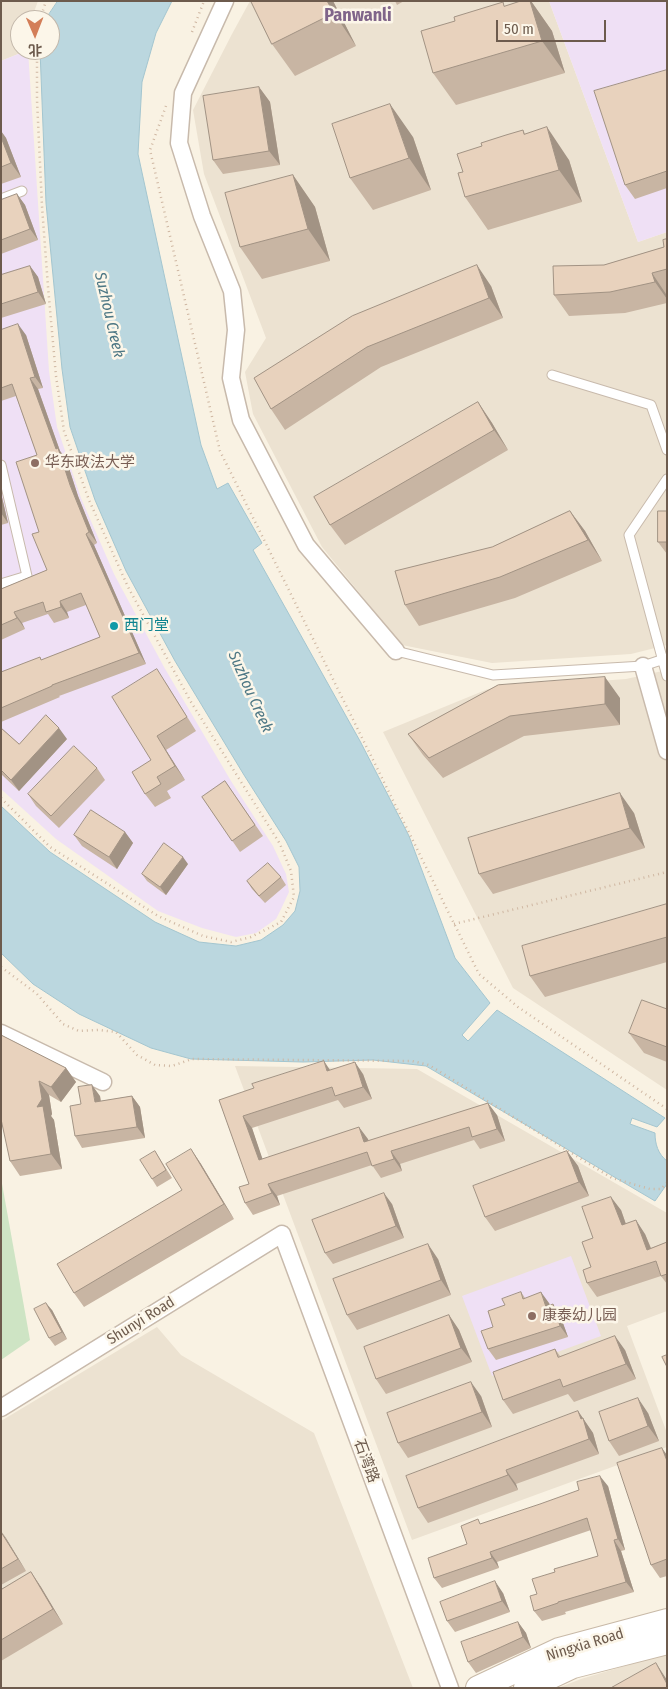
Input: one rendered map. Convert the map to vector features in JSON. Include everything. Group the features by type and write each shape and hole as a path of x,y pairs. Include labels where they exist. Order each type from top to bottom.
{"main road":[{"name":"Ningxia Road","path":"478,1688 559,1650 667,1621"},
{"name":"Ningxia Road","path":"526,1688 573,1666 667,1642"}],"street":[{"path":"224,1 183,92 178,143 202,216 232,291 236,330 231,378 241,420 306,545 396,651"},
{"path":"643,666 667,751"},
{"path":"1,1033 103,1082"},
{"name":"Shunyi Road","path":"1,1408 282,1234"},
{"name":"石湾路","path":"282,1234 450,1688"}],"lane":[{"path":"1,199 22,191"},
{"path":"552,374 651,405 667,450"},
{"path":"1,465 27,576 1,584"},
{"path":"667,479 629,535 664,659 667,676"},
{"path":"396,651 493,675 643,666 664,659"}],"path":[{"path":"1,798 50,847 158,916 204,936 231,942 251,937 281,922 294,897 291,871 280,844 191,702 128,587 89,500 64,431 54,352 46,260 37,110 36,60"},
{"path":"454,924 667,872"},
{"path":"1,967 37,994 63,1024 79,1031 99,1030 116,1032 137,1055 155,1065 172,1066 192,1059 412,1061 429,1064 612,1178 650,1189 661,1189 667,1183"}],"shaded area":[{"path":"1,1 38,1 35,10 10,10 10,57 1,61"},
{"path":"250,1 549,1 638,242 667,232 667,645 631,654 492,663 402,645 322,547 253,414 245,372 266,338 204,174 193,110"},
{"path":"549,1 667,1 667,232 638,242"},
{"name":"华东政法大学","path":"10,57 10,60 29,60 49,371 57,427 81,498 114,574 164,667 231,781 273,846 286,874 289,892 276,919 256,933 236,937 202,928 158,911 56,839 1,789 1,61"},
{"path":"667,670 667,1090 513,988 383,732 488,689 626,679"},
{"path":"235,1066 417,1069 667,1213 667,1311 627,1326 667,1433 667,1447 412,1540"},
{"name":"康泰幼儿园","path":"571,1256 601,1336 492,1376 462,1296"},
{"path":"157,1327 181,1355 314,1433 413,1688 1,1688 1,1421"},
{"path":"667,1655 667,1688 558,1688 581,1679"}],"green space":[{"path":"1,1178 30,1340 1,1360"}],"water":[{"name":"Suzhou Creek","path":"58,1 172,1 156,33 142,82 138,154 201,445 217,489 228,483 262,543 253,550 360,741 409,836 455,958 490,1003 462,1035 468,1041 497,1010 665,1118 657,1127 632,1118 630,1124 655,1133 661,1155 667,1161 667,1184 655,1201 426,1066 373,1060 303,1062 191,1059 151,1048 79,1014 33,984 1,953 1,806 50,852 155,922 199,942 236,946 261,940 283,925 295,911 300,891 299,867 286,841 175,661 126,571 95,500 70,427 62,369 46,203 40,60 60,60 60,10 52,10"}],"building":[{"path":"251,1 327,1 334,13 272,44"},
{"path":"521,1 530,1 542,41 433,73 421,31 455,21 454,17 503,2 504,6"},
{"path":"667,70 667,171 625,185 594,91"},
{"path":"259,87 269,151 213,160 203,96"},
{"path":"390,104 409,158 350,178 332,124"},
{"path":"547,127 559,170 465,197 458,173 463,172 457,154 482,146 481,143 506,135 523,130 524,134"},
{"path":"1,137 11,163 1,167"},
{"path":"293,175 308,229 240,247 225,193"},
{"path":"17,194 30,229 1,240 1,200"},
{"path":"667,239 667,269 652,273 655,282 610,292 554,295 553,266 604,265 664,247 663,240"},
{"path":"477,265 489,298 367,347 271,409 254,378 352,316"},
{"path":"30,266 38,292 1,304 1,275"},
{"path":"18,324 35,377 30,378 89,532 86,534 139,653 52,685 1,708 1,672 40,657 41,660 100,637 81,593 60,601 61,607 46,612 43,602 14,612 17,618 1,625 1,589 47,570 32,534 39,532 16,462 37,455 12,384 1,388 1,330"},
{"path":"478,402 494,430 330,525 314,497"},
{"path":"570,511 588,540 500,577 405,605 395,571 492,547"},
{"path":"658,511 667,511 667,542 658,542"},
{"path":"157,669 187,717 157,736 175,766 157,777 161,784 145,794 132,772 151,760 112,697"},
{"path":"605,677 605,704 510,716 429,758 408,734 498,685"},
{"path":"46,715 59,728 11,780 1,770 1,728 19,744"},
{"path":"74,746 97,768 51,816 28,794"},
{"path":"225,781 255,825 232,841 202,797"},
{"path":"620,793 630,828 479,874 468,838"},
{"path":"91,810 125,832 109,857 74,835"},
{"path":"164,843 183,857 160,887 142,874"},
{"path":"268,863 281,877 259,896 247,881"},
{"path":"667,904 667,937 530,976 522,946"},
{"path":"642,1000 667,1009 667,1047 629,1033"},
{"path":"1,1035 66,1068 51,1087 39,1081 42,1099 37,1107 43,1106 51,1154 10,1161 1,1119"},
{"path":"324,1061 327,1071 355,1062 363,1087 335,1096 332,1087 243,1116 259,1160 359,1127 364,1142 488,1103 497,1129 472,1137 469,1127 391,1151 394,1159 372,1166 367,1152 268,1184 272,1193 245,1203 239,1187 249,1184 219,1100 254,1088 252,1084"},
{"path":"92,1085 95,1102 132,1096 137,1127 75,1136 70,1106 81,1104 78,1087"},
{"path":"191,1149 224,1204 74,1293 57,1264 182,1190 166,1164"},
{"path":"155,1151 166,1170 152,1179 140,1160"},
{"path":"567,1151 579,1182 485,1217 473,1186"},
{"path":"384,1193 396,1226 325,1253 312,1220"},
{"path":"611,1197 622,1225 636,1220 647,1250 667,1242 667,1274 661,1276 656,1261 587,1283 583,1270 591,1267 582,1242 593,1238 582,1207"},
{"path":"428,1244 441,1280 347,1315 333,1279"},
{"path":"521,1292 523,1299 541,1292 546,1307 553,1304 560,1326 488,1349 481,1331 493,1327 488,1311 505,1305 502,1299"},
{"path":"46,1303 62,1332 49,1338 34,1309"},
{"path":"449,1315 461,1348 376,1379 364,1347"},
{"path":"615,1336 626,1364 563,1387 560,1379 503,1400 493,1372 555,1349 558,1357"},
{"path":"667,1355 667,1367 662,1357"},
{"path":"471,1382 482,1412 398,1443 387,1413"},
{"path":"638,1398 648,1426 609,1441 599,1412"},
{"path":"578,1411 581,1419 583,1418 589,1439 506,1470 508,1475 418,1508 406,1476"},
{"path":"662,1448 667,1461 667,1559 651,1565 617,1463"},
{"path":"600,1476 618,1539 614,1540 626,1582 534,1611 530,1596 537,1594 532,1579 555,1572 554,1569 598,1556 587,1518 490,1552 492,1558 434,1578 428,1558 467,1544 461,1526 478,1519 480,1524 579,1490 577,1482"},
{"path":"1,1532 18,1559 1,1569"},
{"path":"31,1572 53,1609 1,1640 1,1590"},
{"path":"495,1581 502,1601 447,1621 440,1602"},
{"path":"518,1622 523,1637 468,1662 461,1642"},
{"path":"656,1663 667,1684 667,1688 611,1688"}],"place":[{"name":"华东政法大学","path":"35,463"},
{"name":"西门堂","path":"114,626"},
{"name":"康泰幼儿园","path":"532,1316"}],"district":[{"name":"Panwanli","path":"358,16"}]}
